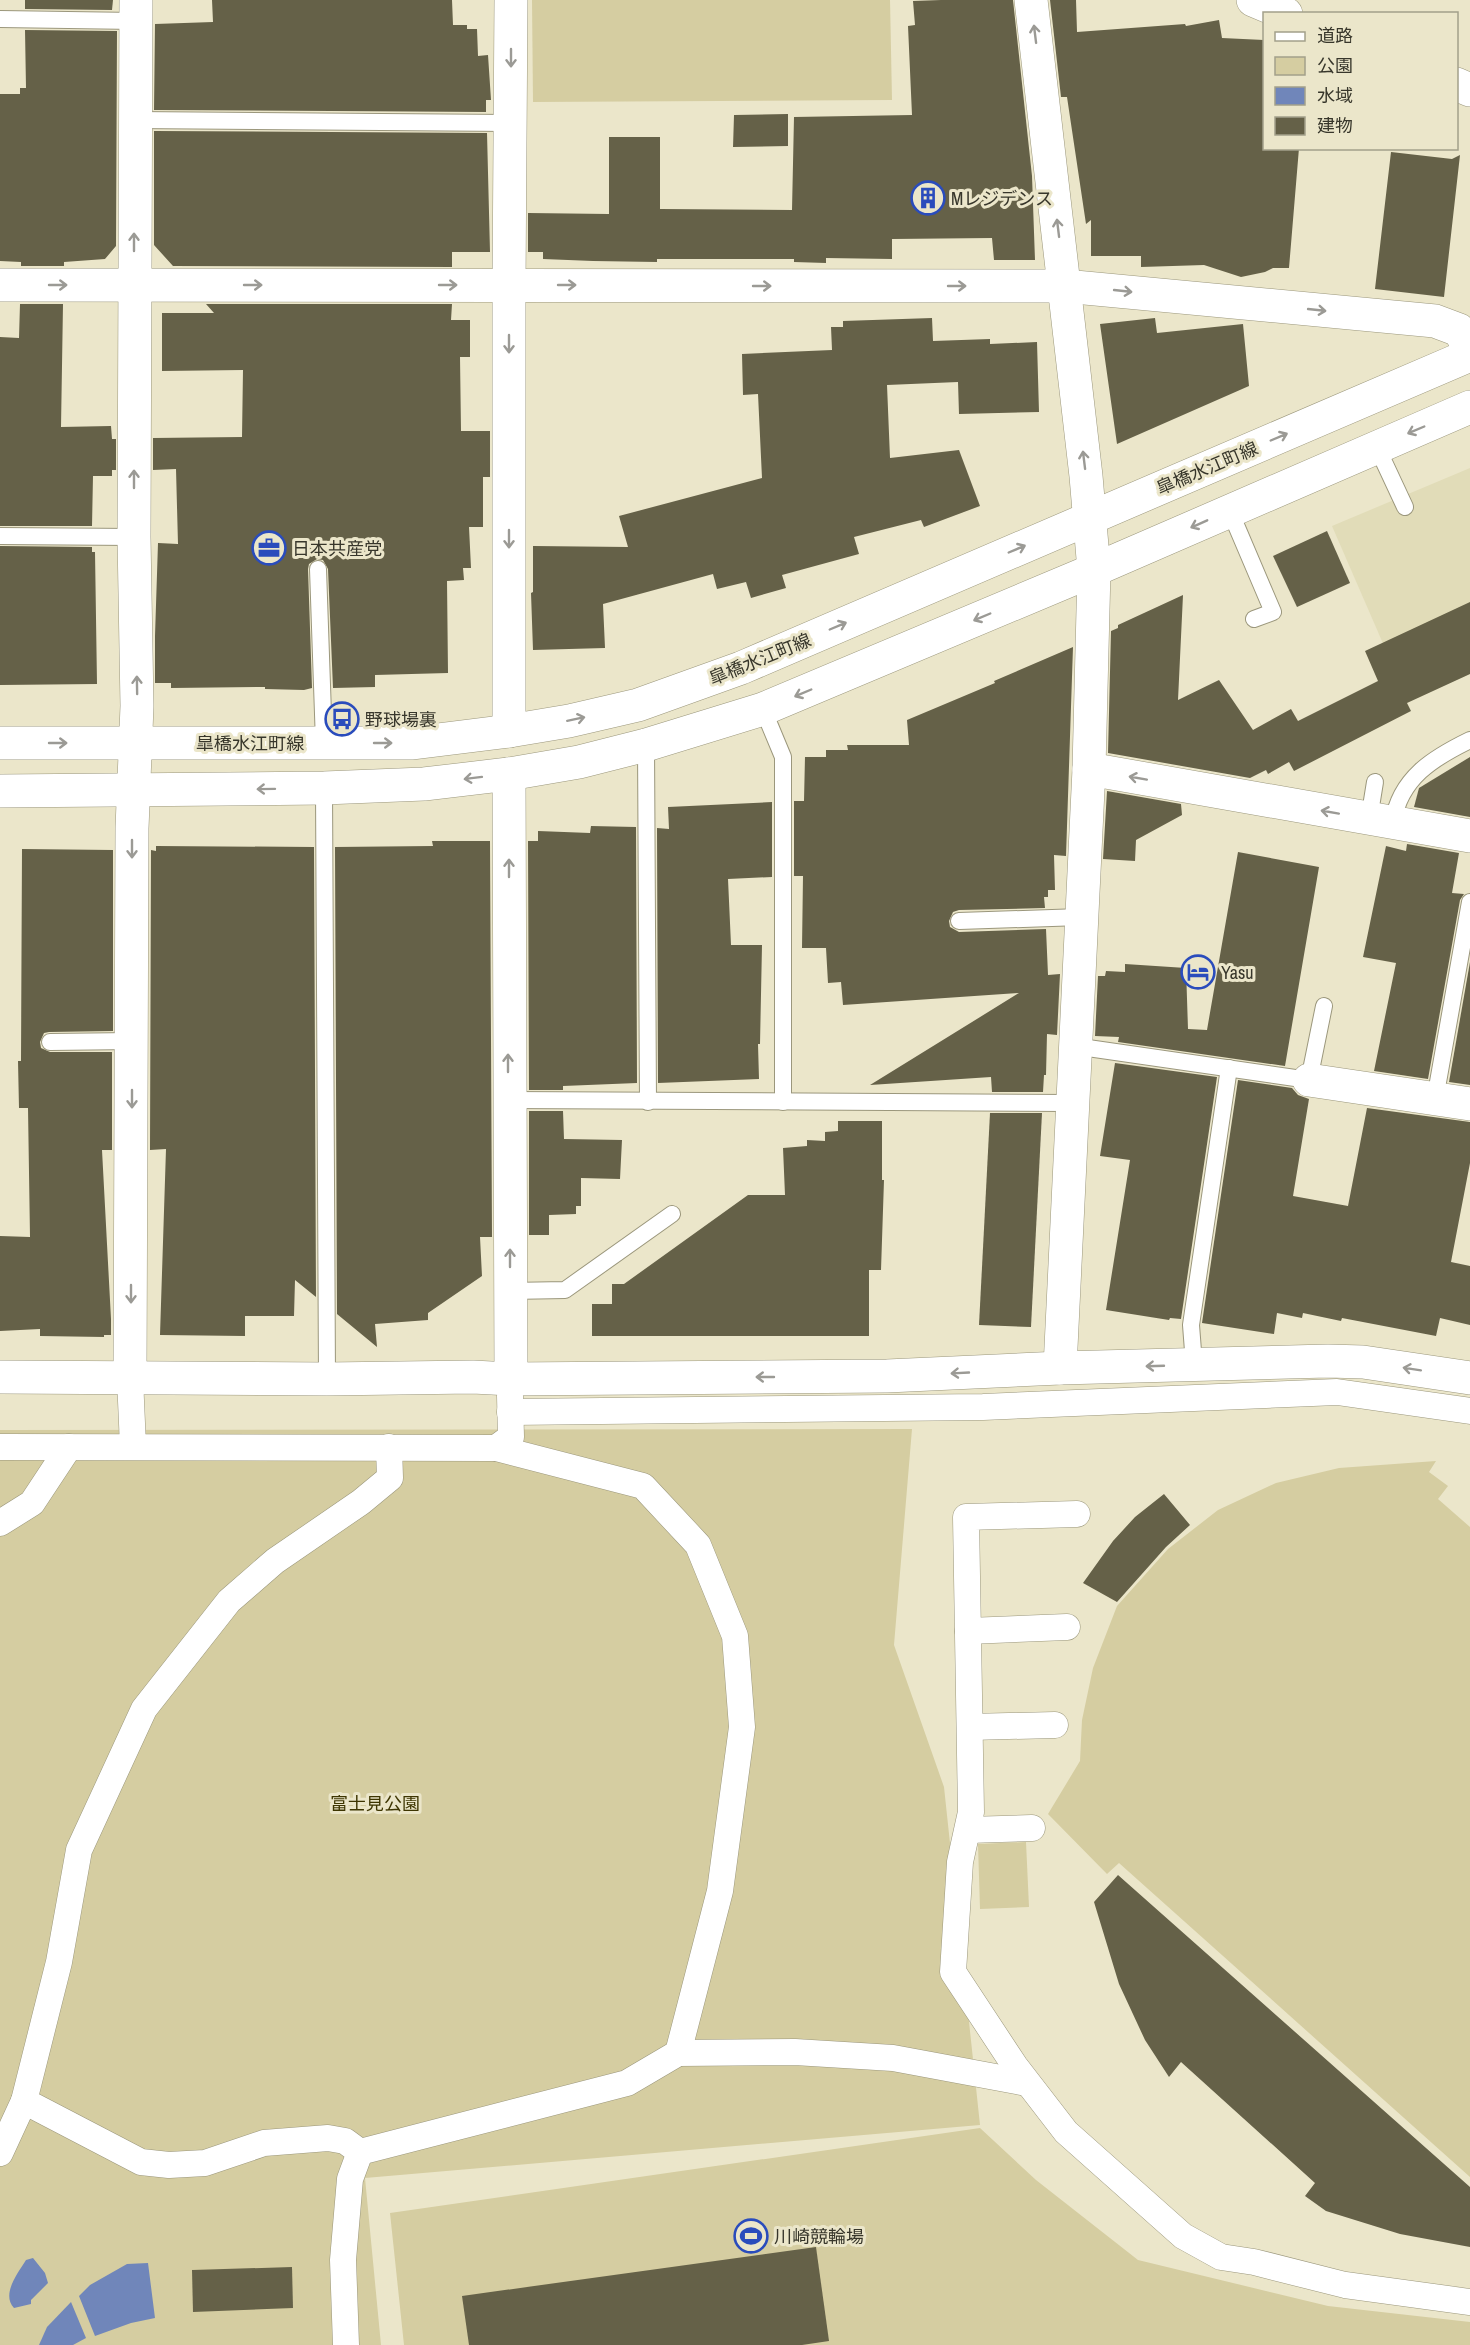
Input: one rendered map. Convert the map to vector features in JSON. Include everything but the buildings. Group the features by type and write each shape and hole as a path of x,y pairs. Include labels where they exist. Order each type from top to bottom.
{"street":[{"path":"509,731 511,0"},
{"path":"1031,0 1091,518 1094,570 1089,769 1089,910 1074,1046 1060,1368"},
{"path":"1253,0 1281,12"},
{"path":"133,1446 130,1378 134,790 137,706 134,537 136,11"},
{"path":"0,285 1064,286 1435,321 1459,330 1470,349"},
{"name":"皐橋水江町線","path":"0,743 413,743 569,721 638,705 730,672 1470,355"},
{"path":"0,791 324,788 424,784 508,774 579,762 646,745 763,709 1094,570 1470,407"},
{"path":"1089,769 1470,836"},
{"path":"496,1448 511,1437 508,774"},
{"path":"1309,1080 1470,1104"},
{"path":"0,1377 327,1379 473,1377 510,1379 887,1376 1194,1364 1363,1362 1470,1378"},
{"path":"510,1412 983,1407 1337,1392 1470,1411"},
{"path":"0,1447 496,1448 643,1486 698,1545 735,1636 742,1727 720,1891 678,2053"},
{"path":"0,1522 32,1503 69,1447"},
{"path":"0,2153 24,2101 59,1962 79,1850 144,1709 229,1601 275,1561 361,1502 390,1478 389,1448"},
{"path":"1077,1514 966,1517 971,1812 960,1862 953,1972 1027,2083 1066,2132 1183,2236 1221,2257 1254,2262 1345,2285 1470,2302"},
{"path":"968,1631 1067,1627"},
{"path":"970,1726 1055,1725"},
{"path":"968,1830 1032,1828"},
{"path":"360,2152 627,2083 678,2053 795,2052 893,2058 1027,2083"},
{"path":"24,2101 141,2162 169,2165 205,2163 264,2143 327,2138 345,2141 360,2152"},
{"path":"346,2345 343,2260 350,2179 360,2152"}],"lane":[{"path":"0,19 136,11"},
{"path":"134,120 510,123"},
{"path":"1377,447 1405,507"},
{"path":"1230,511 1273,612 1254,620"},
{"path":"0,536 134,537"},
{"path":"318,569 324,743"},
{"path":"763,709 783,757 783,1102"},
{"path":"1375,782 1381,820 1395,810 1410,781 1437,756 1470,740"},
{"path":"646,745 648,1102"},
{"path":"324,788 327,1379"},
{"path":"1435,1099 1470,902"},
{"path":"959,921 1089,910"},
{"path":"1074,1046 1309,1080 1324,1006"},
{"path":"50,1042 132,1041"},
{"path":"1194,1364 1191,1325 1229,1068"},
{"path":"508,1100 1072,1103"},
{"path":"510,1291 565,1290 672,1214"}],"shaded area":[{"path":"1470,468 1470,674 1408,701 1332,526"}],"green space":[{"path":"532,0 890,0 892,100 533,102"},
{"name":"富士見公園","path":"912,1429 894,1645 944,1787 980,2125 365,2178 381,2345 0,2345 0,1430"},
{"path":"1436,1461 1429,1472 1448,1486 1438,1499 1470,1527 1470,2177 1119,1863 1107,1874 1048,1814 1080,1761 1082,1720 1093,1668 1117,1606 1168,1549 1218,1510 1276,1483 1339,1468"},
{"path":"1026,1842 1029,1907 980,1909 978,1844"},
{"name":"川崎競輪場","path":"980,2128 1036,2180 1138,2260 1328,2306 1470,2322 1470,2345 404,2345 390,2213"}],"water":[{"path":"33,2258 45,2273 48,2283 31,2300 31,2304 14,2308 9,2296 12,2284 26,2260"},
{"path":"148,2263 155,2318 131,2323 95,2336 79,2296 90,2285 127,2264"},
{"path":"71,2302 86,2338 73,2345 39,2345 47,2327"}],"place":[{"name":"Mレジデンス","path":"928,198"},
{"name":"日本共産党","path":"269,548"},
{"name":"野球場裏","path":"342,719"},
{"name":"Yasu","path":"1198,972"},
{"name":"川崎競輪場","path":"751,2236"}]}
